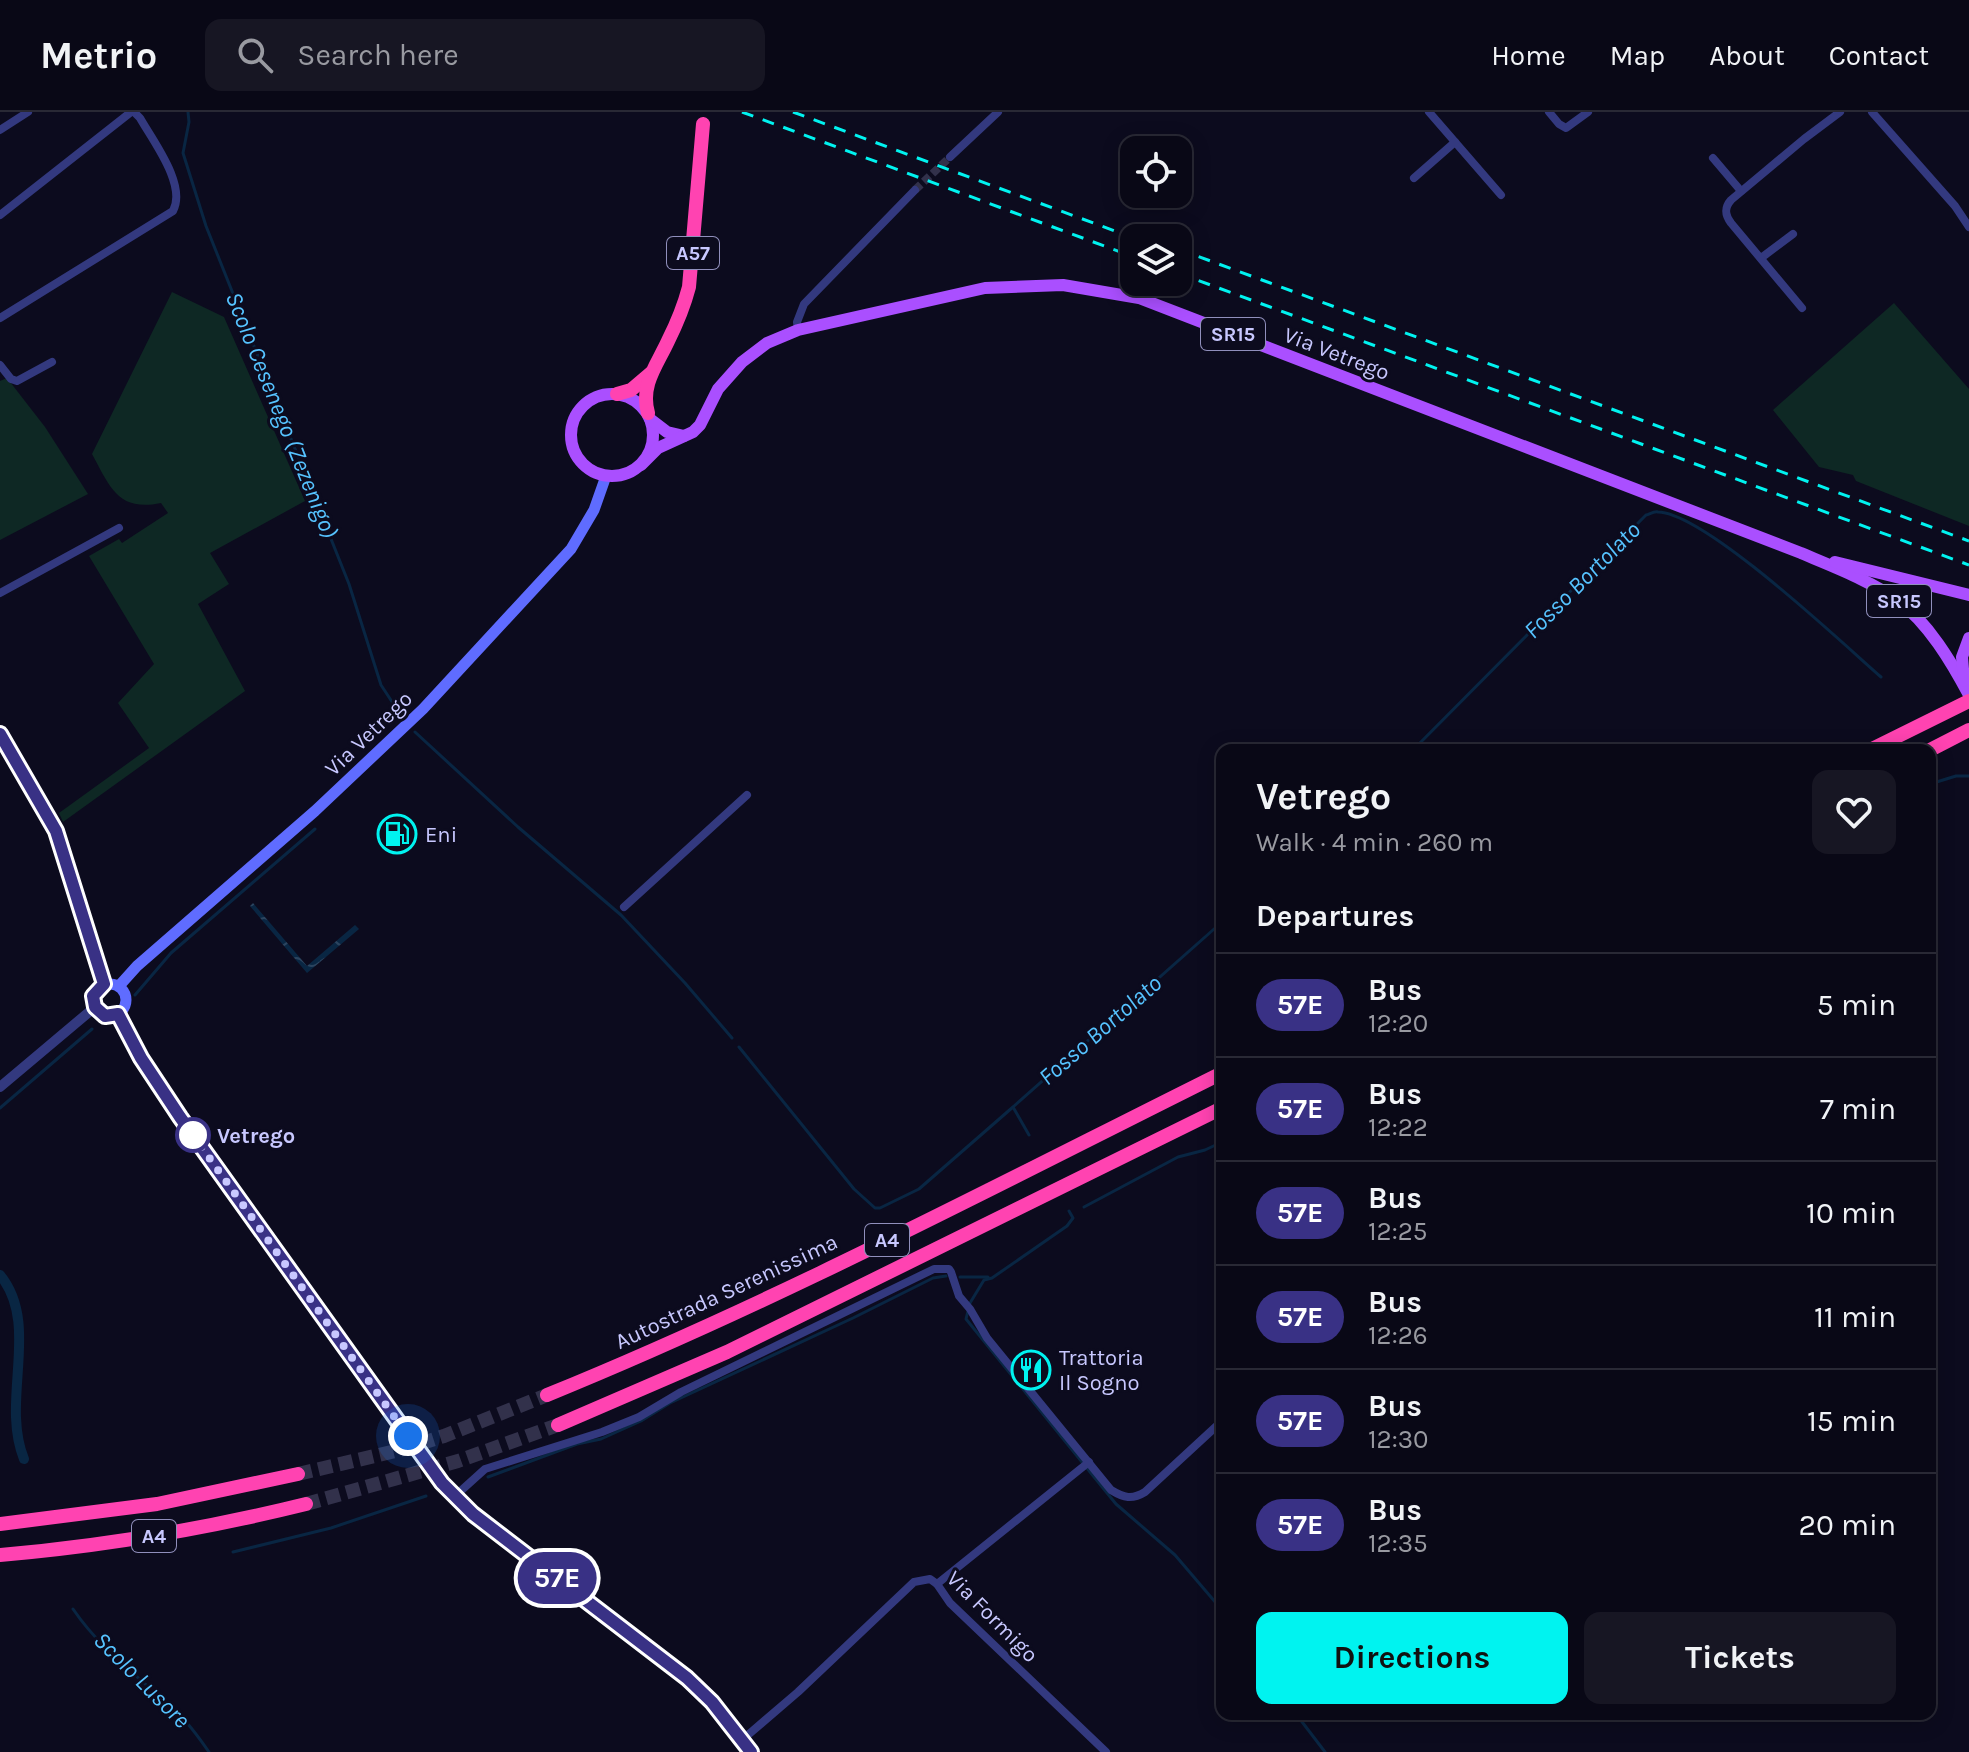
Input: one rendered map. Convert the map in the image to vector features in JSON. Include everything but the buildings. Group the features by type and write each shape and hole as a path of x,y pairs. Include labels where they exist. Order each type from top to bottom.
{"highway":[{"name":"A57","path":"649,416 645,395 651,373 683,310 689,287 703,124"},
{"path":"617,394 631,390 651,373"},
{"path":"1881,744 1968,695"},
{"path":"1936,747 1969,730"},
{"name":"Autostrada Serenissima","path":"547,1395 629,1362 805,1280 1216,1076"},
{"name":"A4","path":"558,1425 727,1352 1216,1111"},
{"name":"A4","path":"0,1524 157,1504 298,1474"},
{"name":"A4","path":"0,1555 106,1544 231,1523 306,1504"}],"main road":[{"name":"Via Vetrego","path":"119,986 137,966 315,811 423,709 571,549 594,510 606,476 631,472 658,448 700,425 718,389 742,362 767,343 798,330 985,288 1052,284 1100,289 1139,298 1801,553 1876,587 1899,601 1928,630 1968,695"},
{"path":"606,476 581,462 571,435 576,416 597,396 617,394 637,402 667,432 684,436"},
{"path":"641,465 652,448 653,428 649,416"},
{"name":"Via Vetrego","path":"1801,553 1969,595"},
{"path":"1968,695 1962,657 1969,638"},
{"path":"0,734 56,831 104,984"},
{"path":"104,984 119,986 126,998 123,1010 118,1014 105,1016 95,1007 93,996 104,984"},
{"path":"118,1014 141,1058 180,1117 454,1497 670,1664 712,1702 751,1752"}],"street":[{"path":"0,130 28,112"},
{"path":"0,215 132,112 140,118 173,178 177,196 173,211 0,318"},
{"path":"950,157 998,112"},
{"path":"1429,112 1501,195"},
{"path":"1549,112 1566,128 1588,112"},
{"path":"1802,308 1726,216 1728,203 1840,112"},
{"path":"1872,112 1955,206 1969,227"},
{"path":"1414,178 1455,142"},
{"path":"1713,158 1741,191"},
{"path":"798,330 797,322 804,304 915,190"},
{"path":"1761,258 1793,234"},
{"path":"0,365 11,379 17,381 52,362"},
{"path":"0,593 119,528"},
{"path":"624,907 747,795"},
{"path":"0,1087 95,1007"},
{"path":"454,1497 485,1469 639,1417 681,1392 934,1269 949,1269 954,1288 987,1338 1085,1465 1120,1496 1138,1496 1216,1426"},
{"path":"937,1584 1085,1465"},
{"name":"Via Formigo","path":"742,1740 798,1692 914,1582 930,1579 950,1603 1106,1752"}],"green space":[{"path":"172,292 224,317 305,501 210,553 229,584 198,604 245,691 63,822 59,813 149,748 118,703 154,664 89,556 119,539 122,543 168,513 161,503 135,504 117,494 92,454"},
{"path":"1894,303 1969,389 1969,526 1856,481 1853,475 1819,467 1773,410"},
{"path":"7,378 45,427 88,494 0,540 0,381"}],"water":[{"path":"253,903 307,966 355,925 359,929 307,973 250,906"}],"waterway":[{"name":"Scolo Cesenego (Zezenigo)","path":"188,112 183,153 206,226 349,584 381,685 400,714"},
{"name":"Fosso Bortolato","path":"1419,744 1646,515 1655,512 1679,518 1739,555 1881,677"},
{"name":"Scolo Cesenego (Zezenigo)","path":"415,732 518,827 621,915 732,1038"},
{"name":"Fosso Bortolato","path":"1936,782 1969,776"},
{"path":"135,995 171,953 315,829"},
{"name":"Fosso Bortolato","path":"1013,1107 1216,927"},
{"path":"0,1108 92,1029"},
{"path":"739,1047 854,1189 875,1208 919,1189 1013,1107 1029,1135"},
{"name":"Fosso Bortolato","path":"1084,1207 1178,1157 1216,1145"},
{"name":"Scolo Cesenego (Zezenigo)","path":"1069,1211 1073,1218 1067,1226 992,1278 984,1280 970,1303 966,1319 1116,1504 1175,1555 1216,1603"},
{"name":"Scolo Lusore","path":"0,1275 12,1295 18,1317 16,1412 24,1459"},
{"path":"488,1477 577,1444 601,1439 933,1278 946,1276"},
{"path":"960,1277 988,1277"},
{"path":"233,1552 331,1528 426,1496"},
{"name":"Scolo Lusore","path":"73,1609 99,1641 187,1723 209,1752"},
{"name":"Scolo Cesenego (Zezenigo)","path":"1301,1720 1325,1752"}],"tunnel":[{"path":"915,190 950,157"},
{"path":"298,1474 400,1450 547,1395"},
{"path":"306,1504 458,1461 558,1425"}],"railway":[{"path":"742,112 1120,252"},
{"path":"793,112 1120,233"},
{"path":"1192,254 1969,541"},
{"path":"1192,278 1969,565"}],"bus line":[{"name":"57E","path":"0,734 56,831 104,984 93,996 95,1007 105,1016 118,1014 141,1058 180,1117 442,1483 473,1514 698,1687 751,1752"}],"place":[{"name":"Eni","path":"397,834"},
{"name":"Vetrego","path":"193,1135"},
{"name":"Trattoria Il Sogno","path":"1031,1370"}],"route":[{"path":"193,1135 408,1436"}]}
